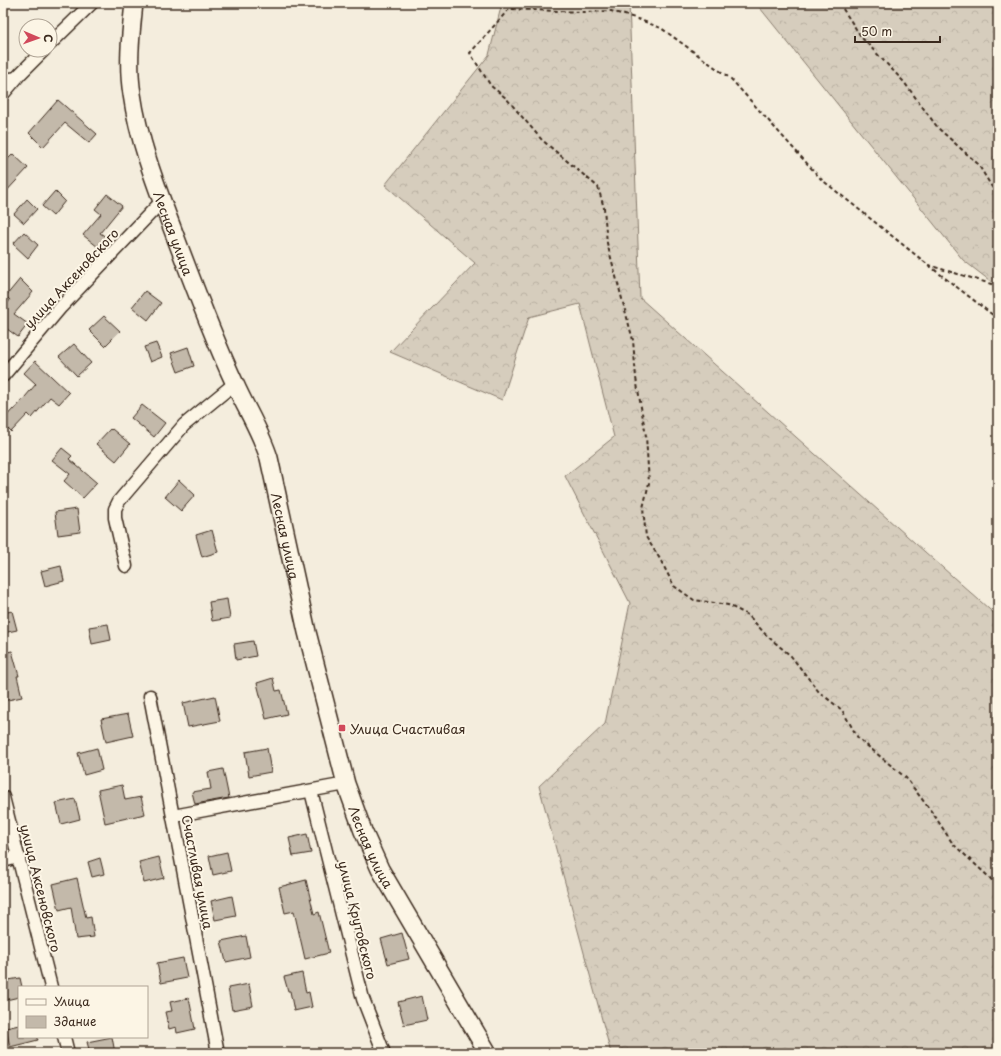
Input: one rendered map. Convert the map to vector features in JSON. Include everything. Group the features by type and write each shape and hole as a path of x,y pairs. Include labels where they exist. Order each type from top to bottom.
{"main road":[{"name":"Лесная улица","path":"134,3 130,61 132,93 139,130 162,201 202,306 234,384 265,445 307,632 346,784 363,831 380,869 488,1053"}],"street":[{"path":"58,36 92,3"},
{"path":"3,94 36,58"},
{"name":"улица Аксеновского","path":"3,376 61,307 162,201"},
{"path":"126,566 114,518 118,501 184,425 234,384"},
{"name":"Счастливая улица","path":"150,696 218,1053"},
{"path":"173,816 346,784"},
{"name":"улица Крутовского","path":"311,791 363,999 384,1053"},
{"name":"улица Аксеновского","path":"3,797 51,986"},
{"path":"3,861 19,858"},
{"path":"64,1038 68,1053"}],"lane":[{"path":"3,77 20,74"}],"path":[{"path":"839,3 862,38 904,82 938,128 978,164 998,197"},
{"path":"998,319 926,264 821,179 731,79 661,28 611,11 583,12 509,9 470,53 491,86 506,98 542,140 598,187 604,208 607,243 633,340 636,378 646,436 649,483 643,508 646,537 660,559 674,586 694,600 728,605 748,615 767,636 791,656 820,692 842,710 858,738 906,778 934,815 953,844 990,878 998,888"},
{"path":"926,264 998,286"}],"green space":[{"path":"502,3 629,3 640,298 998,617 998,1053 611,1053 539,786 605,724 630,603 565,476 614,437 580,304 529,317 502,400 390,352 475,263 385,185 489,55"},
{"path":"756,3 998,3 998,287 963,260"}],"building":[{"path":"58,100 97,134 89,143 65,123 43,147 29,133"},
{"path":"13,154 28,168 3,195 3,164"},
{"path":"55,191 65,201 53,216 42,206"},
{"path":"107,194 122,206 100,233 106,237 98,247 83,235 101,214 95,209"},
{"path":"27,199 37,209 24,223 14,214"},
{"path":"24,232 38,245 28,258 13,244"},
{"path":"20,279 33,292 14,314 28,324 18,337 3,326 3,309 10,300 6,296"},
{"path":"145,291 161,303 148,320 132,307"},
{"path":"104,316 120,331 105,346 89,330"},
{"path":"156,343 162,357 150,362 144,347"},
{"path":"74,344 91,363 77,376 59,357"},
{"path":"188,347 194,366 178,372 171,353"},
{"path":"35,361 69,393 59,404 50,397 32,418 28,414 11,432 3,424 3,420 13,409 14,410 36,384 24,373"},
{"path":"142,405 165,423 154,437 131,418"},
{"path":"110,429 130,444 116,461 96,444"},
{"path":"62,448 72,456 69,459 97,483 83,498 64,481 70,474 52,460"},
{"path":"179,480 195,495 181,511 165,497"},
{"path":"77,509 80,532 58,535 55,512"},
{"path":"212,530 218,552 202,557 196,535"},
{"path":"61,566 64,581 45,586 41,571"},
{"path":"227,599 230,618 212,621 209,602"},
{"path":"12,611 17,630 3,633 3,613"},
{"path":"108,624 111,640 92,644 89,627"},
{"path":"253,641 256,656 236,660 234,644"},
{"path":"12,651 19,676 17,676 22,697 3,701 3,653"},
{"path":"273,678 276,691 281,690 287,714 266,719 257,683"},
{"path":"215,696 220,721 188,727 183,703"},
{"path":"128,714 133,736 106,742 101,719"},
{"path":"97,748 102,770 84,775 78,753"},
{"path":"267,748 271,772 249,776 245,752"},
{"path":"223,769 229,798 195,804 192,792 211,789 208,772"},
{"path":"122,785 125,800 141,797 145,814 105,823 98,790"},
{"path":"75,799 80,819 61,824 56,803"},
{"path":"307,834 311,853 293,856 289,838"},
{"path":"227,852 231,871 213,875 209,856"},
{"path":"159,857 164,878 144,883 139,862"},
{"path":"100,858 104,874 92,877 88,862"},
{"path":"77,878 86,918 91,917 94,937 76,939 71,907 59,910 53,884"},
{"path":"306,880 314,914 319,912 329,953 305,959 294,911 285,913 279,887"},
{"path":"232,896 236,916 215,920 211,901"},
{"path":"402,933 409,959 388,964 381,939"},
{"path":"246,936 250,957 226,962 221,941"},
{"path":"183,958 187,978 161,983 157,963"},
{"path":"302,973 306,993 309,992 312,1007 294,1011 290,991 288,991 284,977"},
{"path":"20,978 22,986 18,986 18,997 6,1000 3,981"},
{"path":"249,984 253,1006 232,1010 228,988"},
{"path":"422,996 427,1020 404,1025 398,1002"},
{"path":"189,998 195,1029 177,1033 176,1027 169,1029 165,1012 172,1011 170,1002"},
{"path":"18,1025 18,1038 37,1038 38,1040 10,1047 6,1028"},
{"path":"112,1038 115,1053 90,1053 87,1042"}],"place":[{"name":"Улица Счастливая","path":"342,728"}]}
